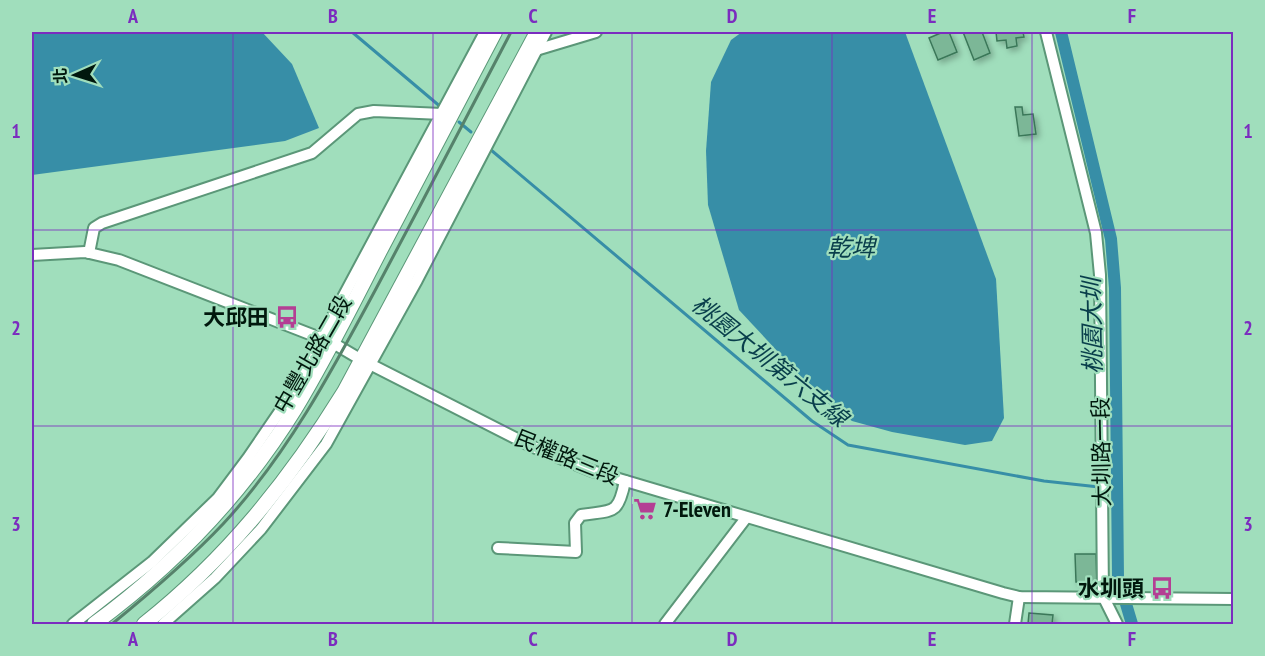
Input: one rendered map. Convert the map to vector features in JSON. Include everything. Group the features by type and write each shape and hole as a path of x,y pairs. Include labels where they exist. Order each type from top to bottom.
{"main road":[{"name":"中豐北路二段","path":"94,624 129,598 174,558 258,463 294,410 328,340 495,32"},
{"name":"中豐北路二段","path":"144,624 202,575 251,524 310,447 365,362 537,32"}],"street":[{"name":"中豐北路二段","path":"73,624 153,562 218,498 290,398 328,340 485,32"},
{"name":"中豐北路二段","path":"163,624 215,578 261,529 326,444 365,362 546,32"},
{"path":"536,50 596,32"},
{"name":"大圳路一段","path":"1046,32 1096,233 1100,275 1103,596 1117,624"},
{"path":"89,253 94,228 102,223 312,153 358,114 374,111 442,114"},
{"name":"民權路三段","path":"32,255 63,252 89,253 119,260 328,340 365,362 531,446 592,471 1019,597 1233,599"},
{"path":"498,548 576,552 575,523 580,515 612,512 617,508 625,480"},
{"path":"665,624 746,518"},
{"path":"1015,624 1019,597"}],"water":[{"path":"32,32 262,32 292,64 319,128 285,141 32,175"},
{"name":"乾埤","path":"742,32 905,32 996,279 1004,418 992,441 965,445 892,432 852,421 821,398 739,310 708,205 706,151 711,82 731,40"}],"building":[{"path":"949,32 957,52 938,60 929,38"},
{"path":"963,32 982,32 990,53 974,60"},
{"path":"996,32 1023,32 1024,37 1016,38 1017,46 1007,48 1006,40 997,41"},
{"path":"1015,107 1022,107 1023,115 1033,114 1036,134 1019,136"},
{"path":"1075,554 1096,554 1097,582 1076,582"},
{"path":"1029,613 1053,615 1052,624 1028,624"}],"waterway":[{"name":"桃園大圳第六支線","path":"352,32 442,108"},
{"name":"桃園大圳","path":"1061,32 1111,239 1115,288 1118,577 1132,624"},
{"name":"桃園大圳第六支線","path":"459,122 471,132"},
{"name":"桃園大圳第六支線","path":"491,150 812,421 848,445 1044,481 1099,487"},
{"name":"桃園大圳第六支線","path":"1105,488 1115,489"}],"railway":[{"path":"112,624 169,576 223,524 289,440 361,317 511,32"}],"place":[{"name":"大邱田","path":"287,317"},
{"name":"7-Eleven","path":"645,509"},
{"name":"水圳頭","path":"1162,588"}]}
